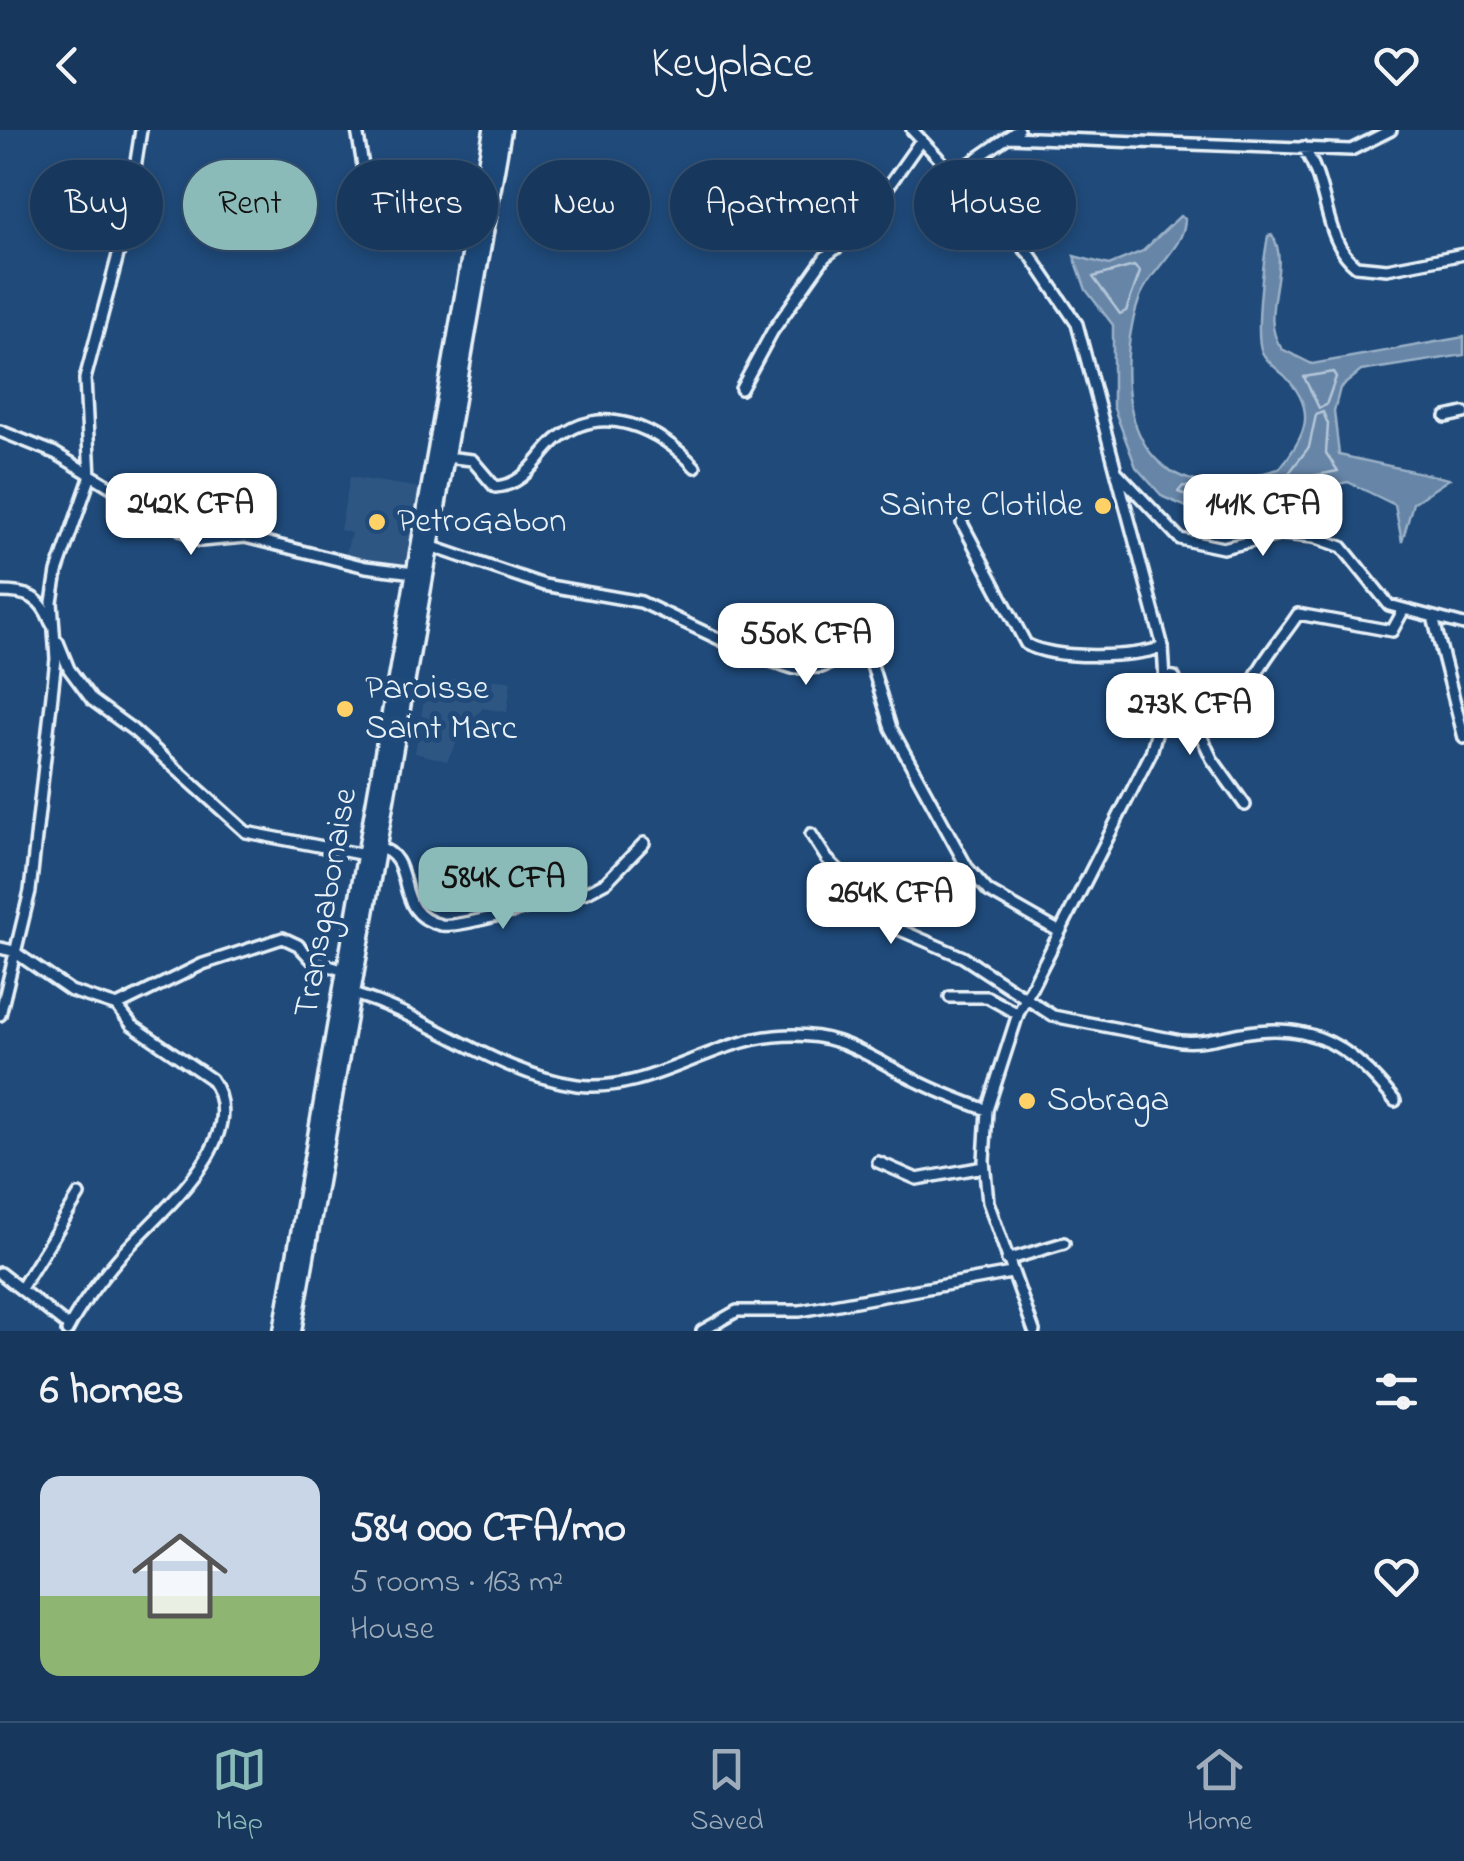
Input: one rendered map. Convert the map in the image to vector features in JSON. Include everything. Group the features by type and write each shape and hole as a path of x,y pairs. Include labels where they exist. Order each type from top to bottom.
{"highway":[{"name":"Transgabonaise","path":"293,1331 352,994 414,573 492,130"},
{"name":"Transgabonaise","path":"282,1331 345,970 430,546 503,130"}],"street":[{"path":"0,1015 30,892 55,633 56,572 90,478 85,379 126,225 141,130"},
{"path":"357,130 362,160"},
{"path":"912,130 939,160"},
{"path":"977,160 1018,130"},
{"path":"1009,138 1351,150 1392,130"},
{"path":"741,388 772,332 825,257 855,234 921,140"},
{"path":"1303,147 1320,170 1338,244 1356,266 1387,269 1464,254"},
{"path":"1025,250 1077,324 1166,676 1164,708 1152,752 1018,1014 987,1110 984,1168 988,1202 1034,1331"},
{"path":"1446,417 1464,413"},
{"path":"446,457 472,460 494,487 507,486 529,472 557,439 591,421 604,421 661,435 695,467"},
{"path":"0,430 55,453 90,478 200,541 245,537 366,567 414,573"},
{"path":"1114,469 1180,539 1223,548 1283,534 1314,537 1342,547 1389,604 1464,625"},
{"path":"962,523 1026,644 1048,654 1142,653 1162,648"},
{"path":"430,546 544,585 642,602 754,656 793,668 820,667 861,651 871,662 891,728 967,867 988,891 1060,932"},
{"path":"0,592 18,591 37,599 69,669 92,700 133,730 246,832 394,853 400,861 410,904 420,915 446,926 588,892 606,882 644,843"},
{"path":"1249,706 1249,681 1276,650 1298,614 1392,632 1403,611"},
{"path":"1434,617 1464,738"},
{"path":"1166,676 1174,677 1212,759 1245,805"},
{"path":"811,834 827,859 898,929 964,957 1052,1016 1191,1042 1246,1032 1324,1037 1351,1053 1395,1101"},
{"path":"117,1006 203,964 283,938 298,945 312,961 345,970"},
{"path":"0,948 13,950 70,991 117,1006 132,1025 211,1079 219,1091 220,1121 207,1160 122,1254 68,1329 22,1287 0,1273"},
{"path":"352,994 400,1009 476,1052 577,1085 657,1074 739,1042 810,1036 864,1048 920,1083 987,1110"},
{"path":"950,997 987,998 1018,1014"},
{"path":"878,1162 917,1179 984,1168"},
{"path":"22,1287 79,1195"},
{"path":"1007,1260 1064,1243"},
{"path":"702,1331 738,1311 800,1310 1011,1273"}],"shaded area":[{"path":"350,477 421,488 406,568 345,557 351,533 340,530"},
{"path":"464,678 511,681 507,712 483,708 464,729 447,761 415,753 427,682"}],"water":[{"path":"1180,216 1185,219 1179,239 1140,297 1132,323 1128,383 1132,412 1142,439 1158,461 1181,476 1219,483 1279,469 1302,434 1302,400 1266,359 1260,343 1260,296 1268,236 1272,235 1279,262 1272,321 1282,349 1312,364 1464,337 1464,355 1361,371 1340,388 1334,411 1339,455 1449,479 1413,503 1402,542 1395,505 1348,482 1231,505 1215,519 1163,497 1136,467 1113,406 1113,325 1086,290 1074,256 1109,265 1143,251"}],"place":[{"name":"Sainte Clotilde","path":"1103,506"},
{"name":"PetroGabon","path":"377,522"},
{"name":"Paroisse Saint Marc","path":"345,709"},
{"name":"Sobraga","path":"1027,1101"}]}
